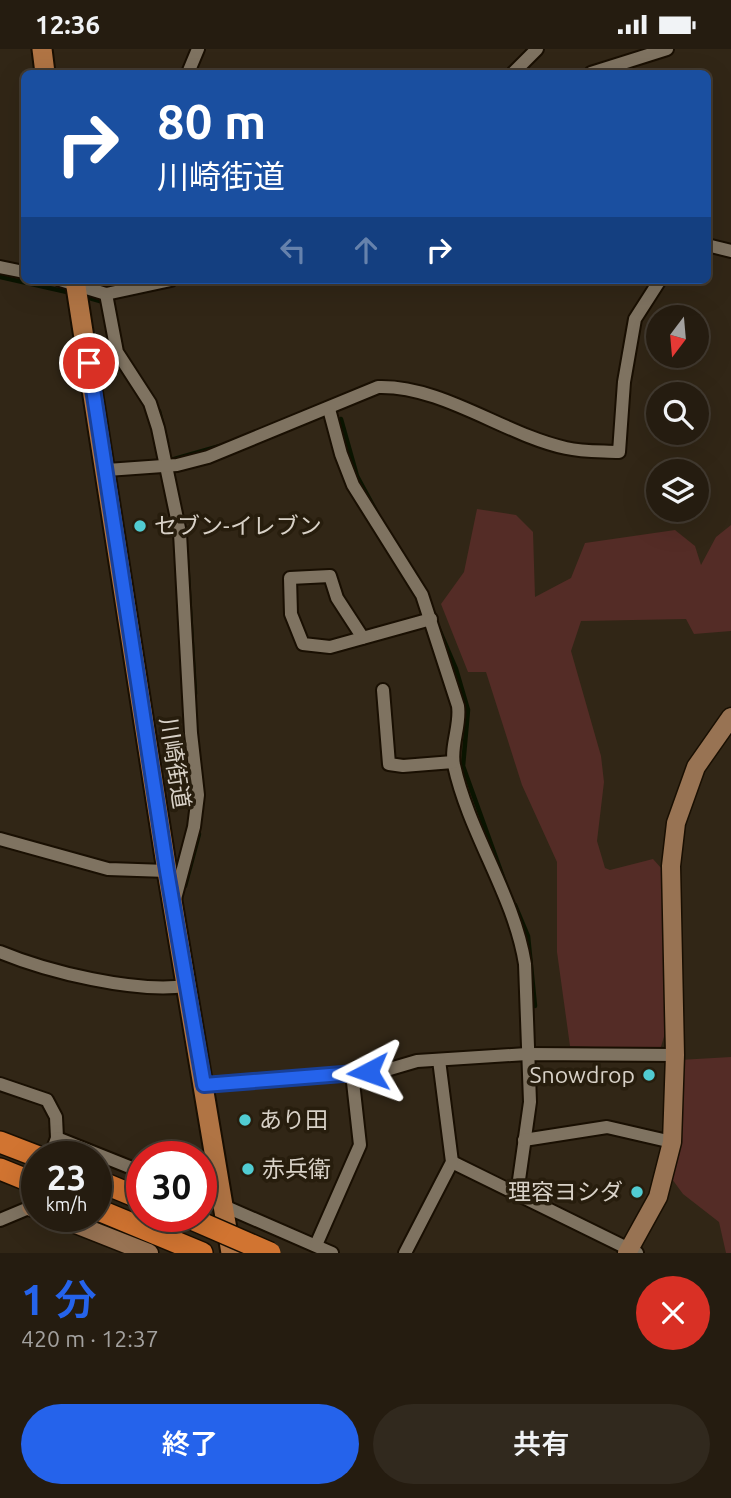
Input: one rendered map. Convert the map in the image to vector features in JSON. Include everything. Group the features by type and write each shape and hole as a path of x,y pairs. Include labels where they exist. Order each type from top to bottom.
{"highway":[{"path":"0,1142 21,1149"},
{"path":"112,1216 202,1253"},
{"path":"217,1230 270,1253"}],"main road":[{"path":"42,49 49,70"},
{"name":"川崎街道","path":"71,284 107,470 167,871 231,1253"}],"street":[{"path":"189,70 198,49"},
{"path":"516,70 537,49"},
{"path":"600,70 667,49"},
{"path":"711,246 731,251"},
{"path":"0,267 21,271"},
{"path":"78,284 106,294 145,284"},
{"path":"107,470 165,465 208,457 378,387 390,386 437,399 566,448 619,452 624,382 635,319 657,284"},
{"path":"106,294 117,352 150,403 180,533 191,733 198,795 194,827 174,904"},
{"path":"330,409 341,453 353,485 422,595 431,619 460,717 453,762 474,827 522,943 530,1103 517,1194"},
{"path":"363,638 337,598 330,576 290,578 291,614 303,644 330,647 363,638 431,619"},
{"path":"383,690 389,764 404,766 453,762"},
{"path":"452,1162 631,1252 658,1197 672,1142 675,1055 672,842 687,785 704,752 731,717"},
{"path":"0,839 108,869 167,871"},
{"path":"0,952 36,967 96,978 167,989 186,986"},
{"path":"204,1085 383,1071 416,1061 527,1054 675,1055"},
{"path":"405,1253 452,1162 439,1060"},
{"path":"316,1245 360,1145 352,1073"},
{"path":"0,1084 47,1100 56,1117 57,1138 54,1141"},
{"path":"524,1140 607,1127 672,1142"},
{"path":"57,1138 126,1166"},
{"path":"217,1203 332,1253"},
{"path":"0,1220 21,1210"},
{"path":"96,1232 149,1253"}],"shaded area":[{"path":"477,509 516,515 533,532 535,597 571,578 585,543 675,530 695,546 701,565 716,537 731,525 731,631 694,634 686,619 581,621 571,651 601,756 604,782 597,841 605,868 610,870 653,859 662,869 666,1030 660,1050 570,1046 557,952 557,862 522,785 486,672 468,672 441,604 464,572"},
{"path":"731,1057 731,1253 726,1253 719,1222 683,1194 672,1179 679,1060"}],"waterway":[{"path":"0,277 21,282"},
{"path":"31,284 67,292"},
{"path":"86,297 100,301"},
{"path":"159,411 167,443"},
{"path":"341,419 357,476 376,511"},
{"path":"171,460 220,446"},
{"path":"187,560 195,694"},
{"path":"438,627 456,669 468,710 463,766 508,891"},
{"path":"185,886 199,834"},
{"path":"515,905 528,936 535,1006"}],"place":[{"name":"セブン-イレブン","path":"140,526"},
{"name":"Snowdrop","path":"649,1075"},
{"name":"あり田","path":"245,1120"},
{"name":"赤兵衛","path":"248,1169"},
{"name":"理容ヨシダ","path":"637,1192"}],"route":[{"path":"89,363 167,871 204,1085 368,1072"}]}
